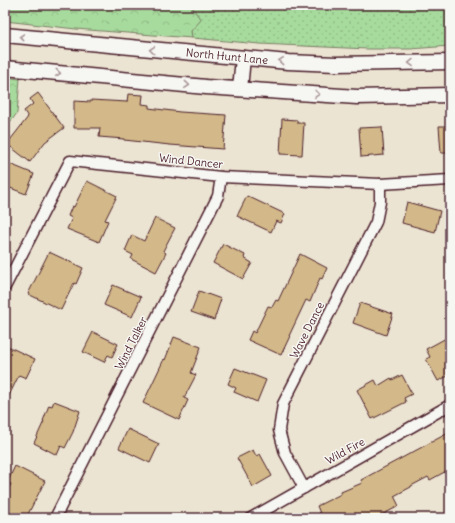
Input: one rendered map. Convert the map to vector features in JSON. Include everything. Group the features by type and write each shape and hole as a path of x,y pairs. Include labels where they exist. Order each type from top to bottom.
{"main road":[{"name":"North Hunt Lane","path":"5,36 288,62 336,64 450,62"},
{"path":"240,89 243,58"},
{"path":"5,68 206,87 357,97 450,95"}],"street":[{"name":"Wind Dancer","path":"5,286 70,161 221,177 380,184 450,180"},
{"name":"Wind Talker","path":"55,518 218,196 221,177"},
{"name":"Wave Dance","path":"304,488 285,453 279,430 283,404 376,222 380,202 380,184"},
{"name":"Wild Fire","path":"251,518 450,405"}],"green space":[{"path":"5,5 450,5 450,46 410,49 368,49 260,44 192,38 191,31"},
{"path":"5,5 87,5 113,9 113,5 191,5 201,20 191,31 192,38 76,29 5,21"},
{"path":"5,77 20,79 17,113 5,130"}],"building":[{"path":"38,93 64,128 45,142 30,162 7,144 28,117 24,111 33,104 30,99"},
{"path":"128,94 143,95 142,104 149,105 149,108 226,115 223,149 99,137 100,128 74,128 74,101 91,102 91,100 127,102"},
{"path":"282,119 297,120 297,123 304,123 302,155 280,154"},
{"path":"439,126 450,126 450,153 441,153"},
{"path":"382,127 384,155 361,157 359,128"},
{"path":"5,162 34,174 26,194 5,186"},
{"path":"87,181 117,196 105,220 108,221 99,242 67,229 72,218 68,216 72,206 74,207"},
{"path":"247,196 285,214 281,223 276,221 271,232 237,216"},
{"path":"407,202 440,211 435,232 402,223"},
{"path":"155,218 175,228 163,251 166,253 156,272 131,259 133,255 125,251 132,235 144,241"},
{"path":"223,244 245,255 244,258 252,263 243,279 213,263"},
{"path":"49,252 83,268 76,284 74,283 61,310 28,294"},
{"path":"300,254 327,268 322,279 320,278 310,302 306,300 281,355 248,340 252,331 255,333 268,306 272,307 276,300 278,301"},
{"path":"113,285 141,297 132,317 104,305"},
{"path":"199,291 221,299 214,320 191,312"},
{"path":"360,303 393,314 386,335 353,323"},
{"path":"93,332 118,344 112,357 108,355 104,362 83,352"},
{"path":"450,336 450,375 438,381 426,359 430,357 426,349"},
{"path":"174,337 201,347 191,373 196,375 184,398 188,400 179,420 143,403 164,359 165,360"},
{"path":"5,345 35,359 26,378 19,375 5,404"},
{"path":"235,368 266,380 257,402 234,392 236,388 228,384"},
{"path":"402,375 412,394 404,398 406,402 372,419 357,390 375,380 378,386 391,378 392,380"},
{"path":"54,401 80,411 73,432 65,448 61,446 57,455 34,443 44,421 49,405 52,406"},
{"path":"128,429 159,444 150,463 119,448"},
{"path":"450,432 450,469 430,480 428,477 394,496 399,506 376,518 322,518 317,506 341,494 341,492 362,483 361,480"},
{"path":"253,450 256,456 260,454 272,476 253,487 237,458"},
{"path":"15,466 45,481 26,518 10,518 5,515 5,495 11,484 7,483"}]}
